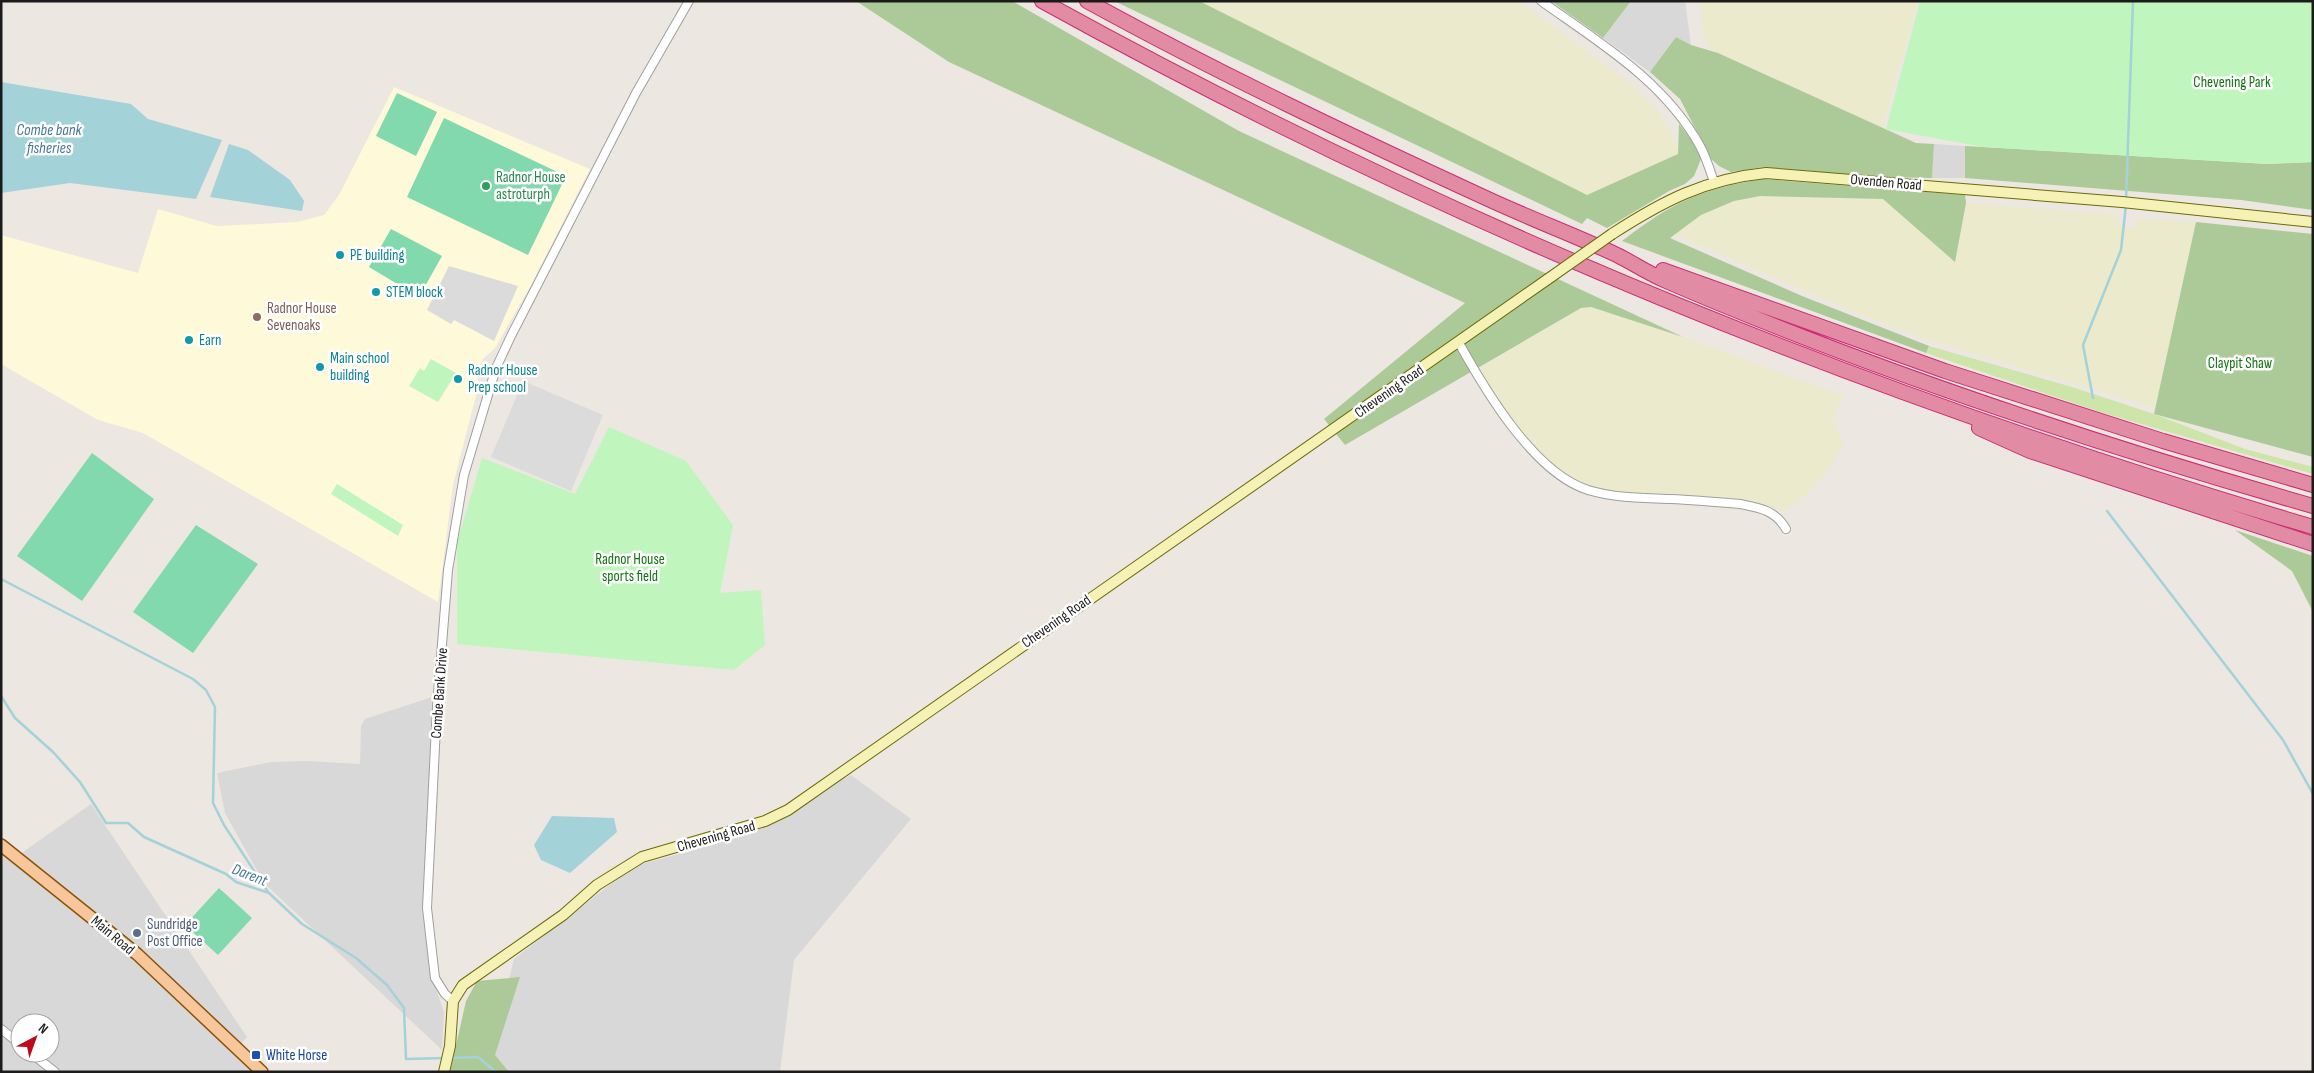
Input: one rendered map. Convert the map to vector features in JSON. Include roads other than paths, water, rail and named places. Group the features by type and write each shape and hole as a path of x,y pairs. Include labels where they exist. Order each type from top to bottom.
{"highway":[{"path":"1042,1 1237,105 1465,214 1670,303 1936,406 2134,473 2313,527"},
{"path":"1087,1 1191,56 1360,140 1523,215 1617,255 1668,281 1878,364 2098,440 2313,506"},
{"path":"1617,255 1687,278 1945,371 2163,441 2313,485"},
{"path":"1936,406 2001,440 2030,452 2313,544"}],"main road":[{"name":"Ovenden Road","path":"1714,182 1740,176 1792,174 2122,202 2313,222"},
{"name":"Chevening Road","path":"453,1001 470,980 563,915 597,884 642,857 765,822 812,794 1034,636 1459,343 1612,234 1671,199 1714,182"},
{"name":"Main Road","path":"1,845 137,954 262,1072"},
{"path":"444,1072 450,1046 453,1001"}],"street":[{"name":"Combe Bank Drive","path":"453,1001 445,994 435,978 427,908 437,706 450,561 464,475 491,384 511,336 636,93 689,1"},
{"path":"1541,1 1630,64 1669,102 1702,148 1714,182"},
{"path":"1459,343 1479,379 1507,418 1537,455 1558,474 1586,489 1612,496 1711,502 1771,511 1786,528"},
{"path":"44,1063 55,1072"}],"water":[{"name":"Combe bank fisheries","path":"1,82 131,104 148,119 222,140 196,199 70,183 1,193"},
{"path":"229,144 248,150 290,180 304,201 302,211 210,197"},
{"path":"552,816 614,818 617,832 570,873 541,860 534,845"}],"waterway":[{"path":"2126,200 2133,1"},
{"path":"2093,398 2083,345 2121,250 2126,205"},
{"path":"2107,511 2283,740 2313,794"},
{"path":"1,579 193,679 206,690 215,707 213,803 224,825 268,892"},
{"name":"Darent","path":"1,696 15,718 53,752 80,782 106,823 128,823 144,837 226,874 236,882 269,893 302,924 356,958 387,985 404,1008 406,1059 445,1058"},
{"name":"Darent","path":"450,1058 478,1057 496,1072"}],"place":[{"name":"Radnor House astroturph","path":"486,186"},
{"name":"PE building","path":"340,255"},
{"name":"STEM block","path":"376,292"},
{"name":"Radnor House Sevenoaks","path":"257,317"},
{"name":"Earn","path":"189,340"},
{"name":"Main school building","path":"320,367"},
{"name":"Radnor House Prep school","path":"458,379"},
{"name":"Sundridge Post Office","path":"137,933"},
{"name":"White Horse","path":"256,1055"}],"park label":[{"name":"Chevening Park","path":"2232,82"},
{"name":"Claypit Shaw","path":"2240,363"},
{"name":"Radnor House sports field","path":"630,568"}]}
